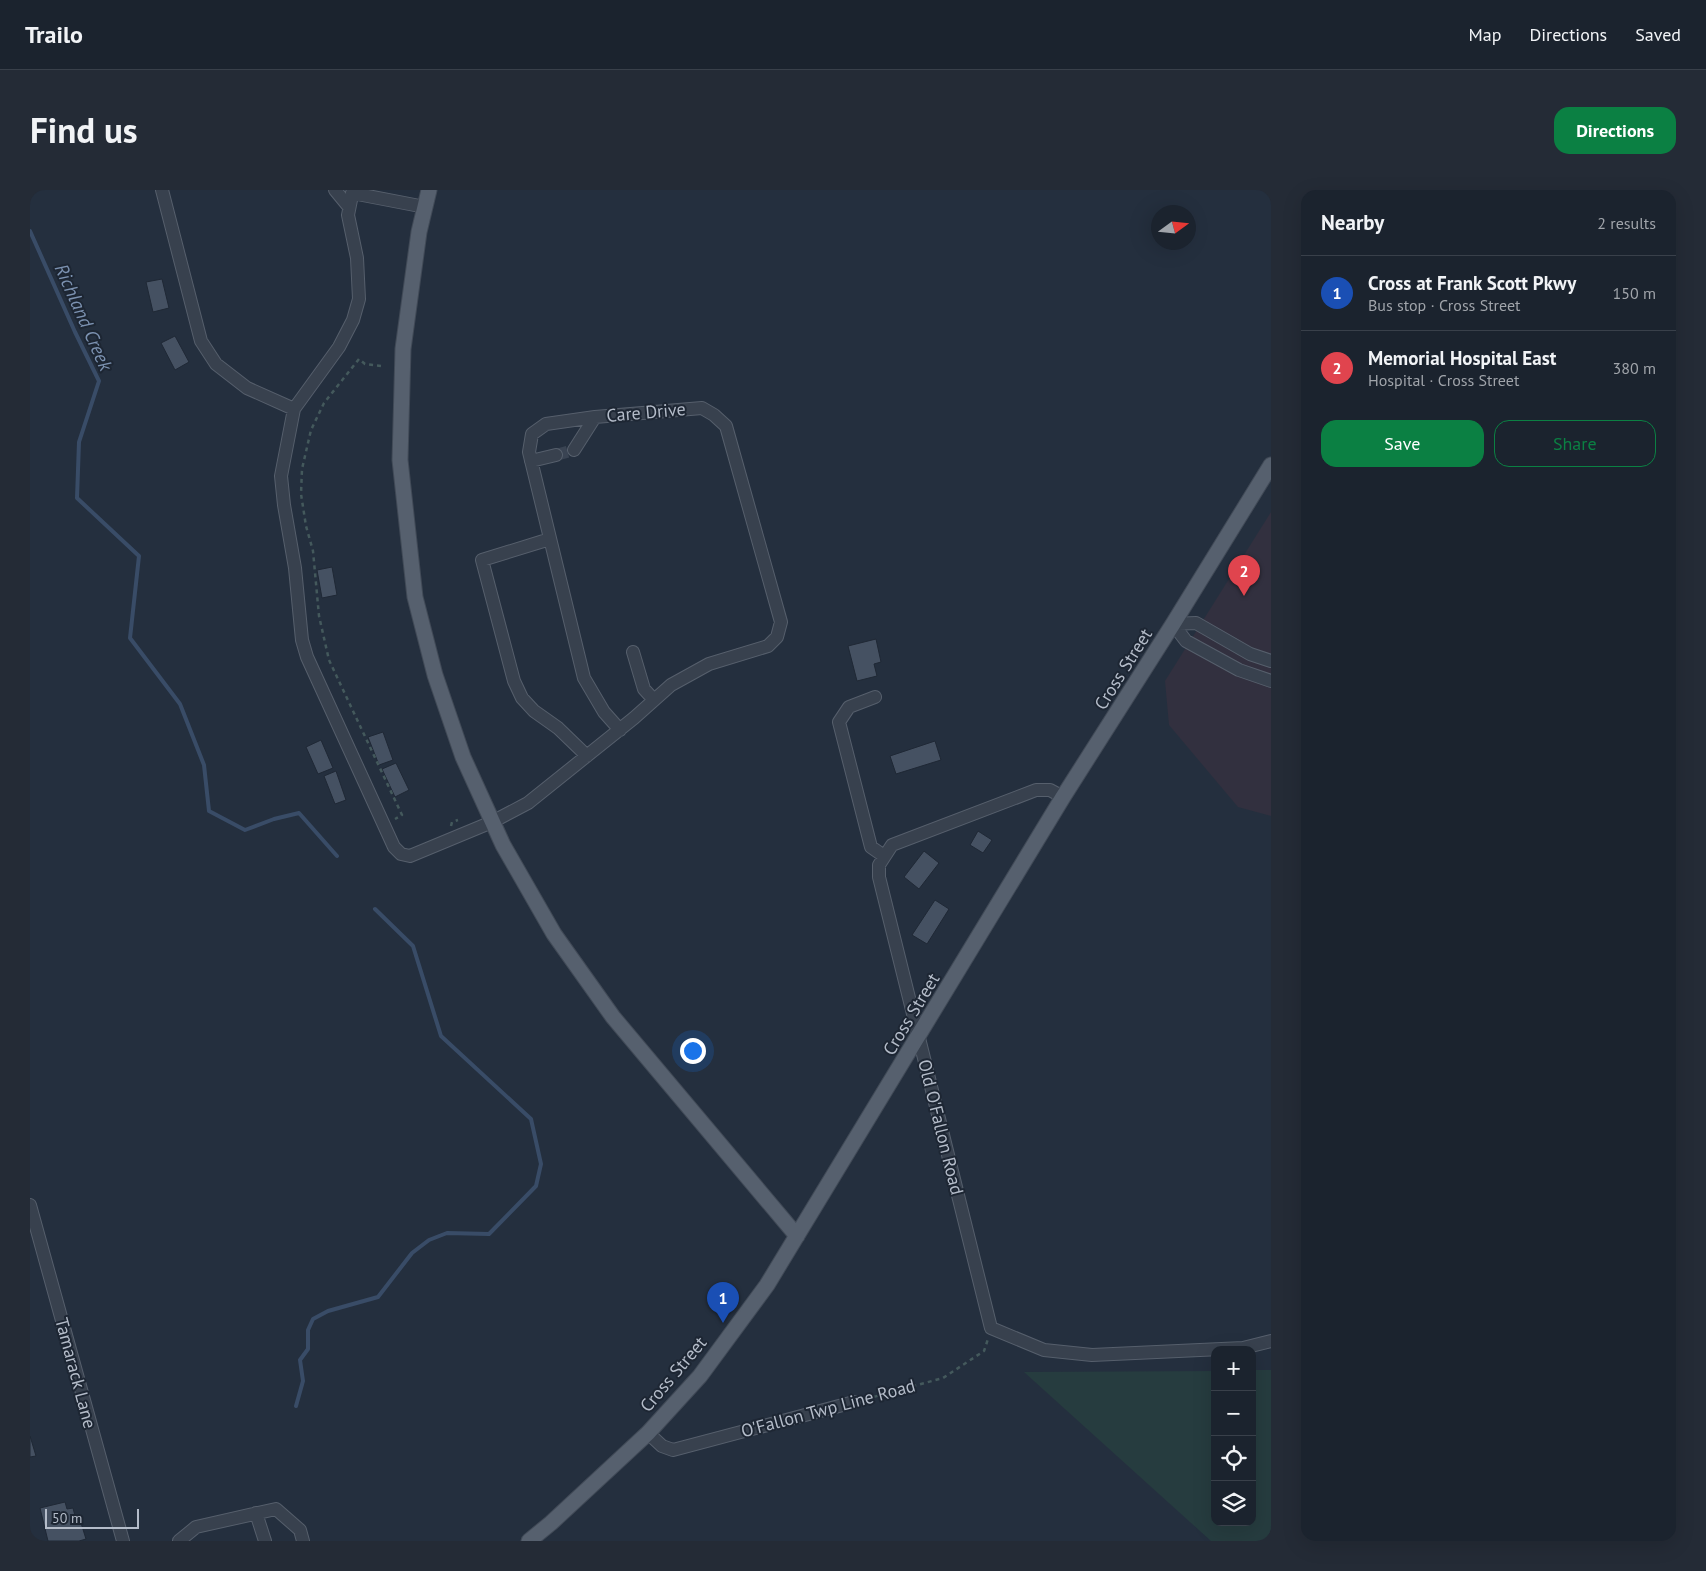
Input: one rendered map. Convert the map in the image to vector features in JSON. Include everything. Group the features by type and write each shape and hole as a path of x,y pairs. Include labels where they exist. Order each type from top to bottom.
{"main road":[{"path":"429,190 419,232 403,349 400,460 415,596 435,675 463,757 503,845 554,934 613,1017 797,1236"},
{"name":"Cross Street","path":"529,1541 648,1433 700,1376 768,1284 1063,797 1174,624 1271,465"}],"street":[{"path":"162,190 201,341 216,364 246,388 294,409 339,348 353,320 359,299 357,258 348,215 353,191 425,206"},
{"path":"335,190 349,207"},
{"name":"Care Drive","path":"294,409 281,476 295,568 302,640 307,658 394,847 401,854 410,856 492,822 528,803 620,730 671,684 709,664 768,646 777,638 781,622 726,426 714,415 702,408 595,416 546,424 532,434 528,452 584,678 604,712 620,730"},
{"path":"574,450 595,416"},
{"path":"531,461 556,455"},
{"path":"550,539 482,560 514,681 522,698 534,711 558,728 586,756"},
{"path":"1174,624 1196,623 1250,654 1271,660"},
{"path":"1174,624 1186,641 1239,670 1271,681"},
{"path":"633,652 644,689 654,700"},
{"path":"875,697 849,707 839,722 871,847 884,856 892,846 1036,790 1050,790 1063,797"},
{"name":"Old O'Fallon Road","path":"884,856 879,865 879,877 991,1328"},
{"name":"Tamarack Lane","path":"30,1206 123,1541"},
{"path":"991,1328 1044,1350 1092,1355 1243,1348 1271,1341"},
{"name":"O'Fallon Twp Line Road","path":"648,1433 662,1446 672,1450 854,1402"},
{"path":"179,1541 196,1526 276,1509 300,1530 303,1541"},
{"path":"256,1513 265,1541"}],"path":[{"path":"381,366 365,364 359,359 324,403 312,430 302,469 301,494 306,526 313,552 319,616 329,660 402,815 395,819 398,826"},
{"path":"450,827 452,822 458,820"},
{"name":"O'Fallon Twp Line Road","path":"854,1402 943,1378 984,1351 991,1328"}],"shaded area":[{"path":"1271,512 1271,816 1238,807 1169,725 1165,681"}],"green space":[{"path":"1256,1370 1271,1370 1271,1541 1211,1541 1024,1372 1211,1371 1211,1526 1256,1526"}],"building":[{"path":"162,279 169,308 153,312 146,282"},
{"path":"175,336 189,362 175,370 161,343"},
{"path":"332,567 337,595 322,598 317,570"},
{"path":"876,639 881,662 874,664 877,676 857,681 848,646"},
{"path":"383,732 393,760 379,765 368,737"},
{"path":"321,740 333,768 318,774 306,747"},
{"path":"935,741 941,760 896,774 890,756"},
{"path":"396,763 409,790 395,797 382,769"},
{"path":"336,771 346,800 335,804 324,776"},
{"path":"978,831 992,840 983,853 970,845"},
{"path":"924,851 939,863 919,889 904,877"},
{"path":"935,900 949,909 927,944 912,935"},
{"path":"30,1436 36,1456 30,1457"},
{"path":"65,1502 67,1509 73,1508 77,1524 81,1523 86,1539 79,1541 48,1541 40,1508"}],"waterway":[{"name":"Richland Creek","path":"30,231 99,381 79,442 77,498 139,556 130,638 180,704 204,765 209,811 245,830 274,819 299,813 337,856"},
{"name":"Richland Creek","path":"296,1406 303,1381 300,1360 308,1349 308,1330 313,1319 328,1311 378,1297 412,1253 429,1240 447,1233 489,1234 536,1186 541,1164 531,1119 441,1036 413,946 375,909"}],"tunnel":[{"path":"556,455 574,450"}],"place":[{"name":"Memorial Hospital East","path":"1244,596"},
{"name":"Cross at Frank Scott Pkwy","path":"723,1323"}]}
